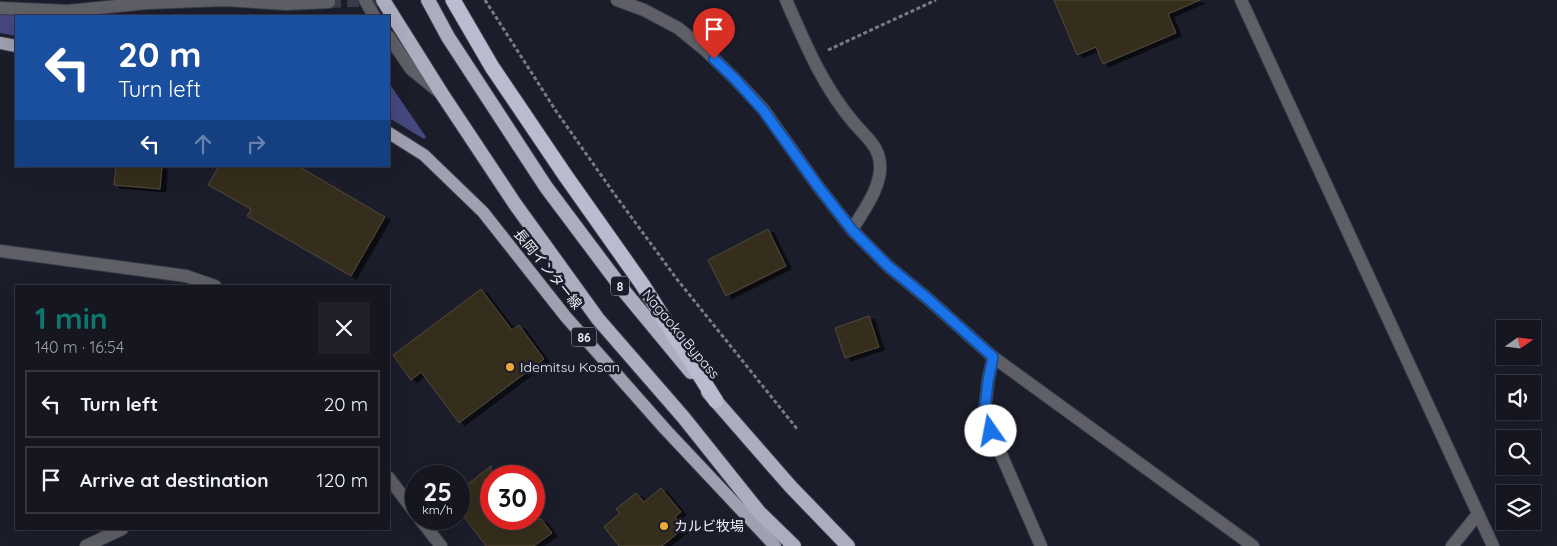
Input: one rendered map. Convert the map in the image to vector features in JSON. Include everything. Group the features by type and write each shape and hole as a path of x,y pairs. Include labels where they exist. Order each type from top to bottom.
{"highway":[{"path":"383,0 442,94 515,204 598,320 684,418 759,512 794,546"},
{"name":"Nagaoka Bypass","path":"428,0 448,36 546,187 624,291 791,487 848,546"},
{"path":"454,0 492,67 642,284 716,401"}],"main road":[{"path":"0,43 15,46"},
{"name":"長岡インター線","path":"390,133 424,155 483,212 573,324 665,429 775,546"}],"street":[{"path":"0,8 68,11 225,0 286,4 329,2"},
{"path":"271,0 286,4"},
{"path":"365,0 373,15"},
{"path":"617,0 644,10 678,28 704,49 763,110 852,230 888,266 993,357 1253,546"},
{"path":"786,0 811,57 844,112 872,142 878,152 880,165 878,179 873,193 852,230"},
{"path":"1241,0 1493,546"},
{"path":"390,39 410,69 442,94"},
{"path":"0,251 186,276 212,285"},
{"path":"993,357 985,408 991,431 1041,546"},
{"path":"390,479 405,499"},
{"path":"1452,546 1478,514"},
{"path":"86,546 120,530"},
{"path":"429,530 441,546"}],"path":[{"path":"485,0 556,111 613,192 676,278 798,430"},
{"path":"811,57 936,0"}],"shaded area":[{"path":"0,14 18,15 15,15 15,36 0,33"},
{"path":"390,84 426,137 424,139 390,119"}],"building":[{"path":"1054,0 1200,0 1168,14 1176,33 1103,64 1096,47 1077,55"},
{"path":"116,167 162,167 160,189 114,185"},
{"path":"218,167 300,167 385,217 351,276 247,216 251,209 208,185"},
{"path":"768,229 786,266 726,296 708,260"},
{"path":"481,289 512,330 519,325 544,359 459,423 421,372 411,380 393,355"},
{"path":"869,316 879,347 845,358 835,328"},
{"path":"480,475 480,530 545,530 545,524 552,533 534,546 486,546 470,525 470,482"},
{"path":"661,488 681,512 675,517 684,528 662,546 619,546 604,527 620,513 616,509 636,493 644,502"}],"tunnel":[{"path":"329,2 379,0"}],"place":[{"name":"Idemitsu Kosan","path":"510,367"},
{"name":"カルビ牧場","path":"664,526"}],"route":[{"path":"714,59 763,110 852,230 888,266 993,357 985,408 991,431"}]}
